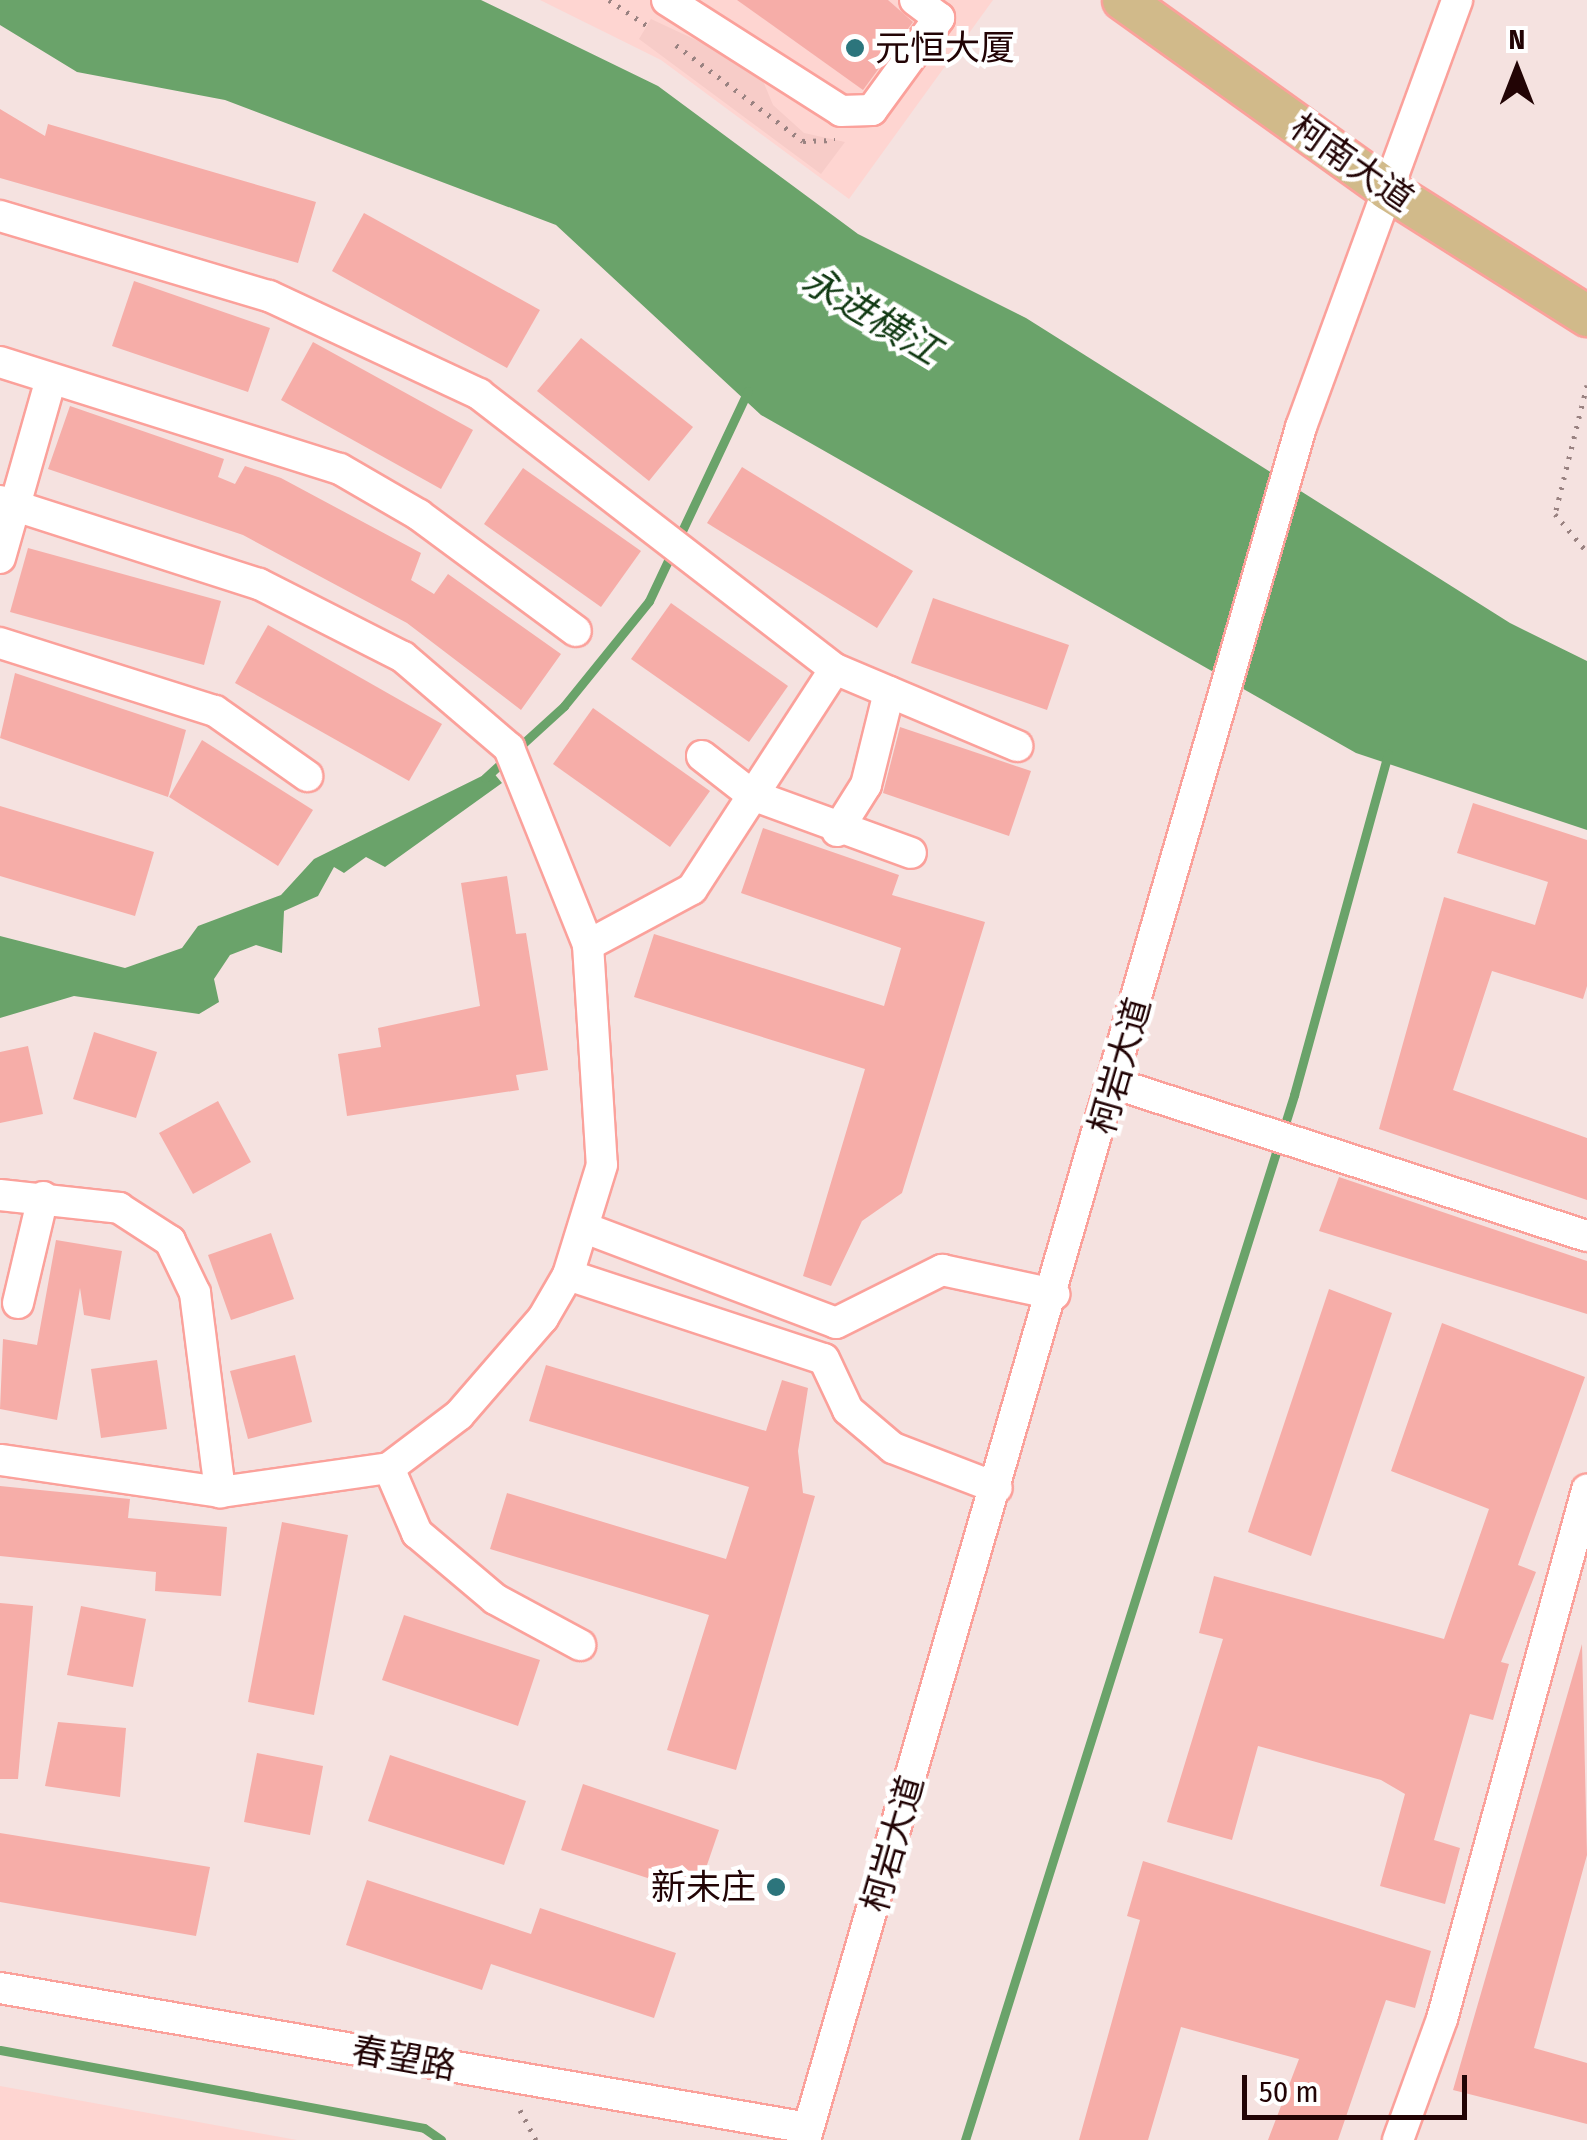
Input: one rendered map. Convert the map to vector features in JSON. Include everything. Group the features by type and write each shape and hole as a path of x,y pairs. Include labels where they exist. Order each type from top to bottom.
{"main road":[{"name":"柯南大道","path":"1124,0 1388,190 1587,316"}],"street":[{"path":"666,0 840,111 872,110 939,18 915,0"},
{"name":"柯岩大道","path":"807,2134 1116,1084 1224,686 1301,427 1457,0"},
{"path":"0,216 269,296 479,394 835,669 1017,746"},
{"path":"0,362 340,469 419,514 576,631"},
{"path":"0,558 6,503 50,379"},
{"path":"0,1460 220,1492 390,1468 459,1415 568,1274 602,1165 588,945 509,748 403,657 259,584 6,503"},
{"path":"0,643 214,711 306,776"},
{"path":"588,945 692,888 835,669"},
{"path":"837,831 866,785 889,692"},
{"path":"702,756 752,795 837,831 911,853"},
{"path":"1116,1084 1587,1236"},
{"path":"0,1195 119,1208 170,1241 196,1294 220,1492"},
{"path":"18,1304 43,1197"},
{"path":"585,1228 836,1324 942,1270 1054,1294"},
{"path":"568,1274 824,1359 848,1410 893,1448 997,1488"},
{"path":"390,1468 417,1533 495,1599 580,1644"},
{"path":"1398,2140 1442,2018 1587,1490"},
{"name":"春望路","path":"0,1988 807,2134"}],"path":[{"path":"1587,386 1554,514 1587,552"}],"shaded area":[{"path":"540,0 993,0 849,199 661,60"},
{"path":"651,19 758,69 773,105 804,133 845,142 821,174 639,39"},
{"path":"0,2086 297,2140 0,2140"}],"water":[{"name":"永进横江","path":"0,0 481,0 658,86 858,234 1026,318 1510,623 1587,661 1587,830 1356,753 761,415 556,225 225,100 77,72 0,25"},
{"path":"492,771 502,783 385,867 366,857 344,873 334,867 318,896 284,911 282,953 256,945 230,955 214,979 219,1002 199,1014 74,996 0,1018 0,936 125,968 182,948 198,926 281,895 314,859"}],"building":[{"name":"元恒大厦","path":"737,0 888,0 913,22 863,90"},
{"path":"0,109 45,136 48,124 316,202 298,263 0,178"},
{"path":"364,213 540,310 507,368 332,271"},
{"path":"134,281 270,328 248,392 112,346"},
{"path":"581,338 693,427 649,481 537,391"},
{"path":"313,342 473,430 441,489 281,400"},
{"path":"70,406 224,459 218,477 235,484 245,466 281,478 421,553 411,580 434,594 448,574 561,654 521,710 407,623 243,535 48,469"},
{"path":"742,467 913,571 877,628 707,523"},
{"path":"523,468 641,551 601,607 484,524"},
{"path":"28,548 221,601 204,665 10,612"},
{"path":"933,598 1069,645 1047,710 911,663"},
{"path":"671,603 788,686 749,742 631,659"},
{"path":"268,625 442,724 409,781 235,683"},
{"path":"15,673 186,730 168,797 0,738"},
{"path":"593,708 710,791 670,847 553,764"},
{"path":"900,727 1031,771 1009,836 883,793"},
{"path":"202,740 313,810 278,866 169,797"},
{"path":"1473,803 1587,840 1587,986 1583,999 1492,971 1453,1090 1587,1138 1587,1200 1379,1129 1444,897 1535,925 1548,882 1457,853"},
{"path":"0,806 154,852 135,916 0,876"},
{"path":"763,828 899,875 892,895 985,922 902,1193 862,1221 831,1286 803,1276 865,1069 634,997 654,934 884,1006 901,948 741,893"},
{"path":"507,876 516,934 526,933 548,1070 516,1075 519,1090 347,1116 338,1054 381,1047 378,1028 480,1006 461,883"},
{"path":"94,1032 157,1052 136,1118 73,1099"},
{"path":"28,1046 43,1114 0,1123 0,1052"},
{"path":"218,1101 251,1162 193,1194 159,1133"},
{"path":"1339,1177 1587,1261 1587,1314 1319,1231"},
{"path":"271,1233 294,1299 231,1320 208,1255"},
{"path":"56,1240 122,1251 110,1320 84,1315 80,1288 57,1420 0,1409 3,1339 37,1345"},
{"path":"1329,1289 1392,1313 1311,1556 1248,1532"},
{"path":"1442,1323 1585,1377 1518,1565 1536,1572 1501,1662 1509,1664 1493,1720 1470,1714 1434,1840 1460,1848 1445,1904 1380,1886 1405,1794 1381,1780 1258,1746 1232,1840 1167,1822 1223,1639 1199,1633 1214,1576 1444,1639 1489,1509 1391,1471"},
{"path":"295,1355 312,1422 248,1439 230,1371"},
{"path":"157,1360 167,1429 101,1438 91,1369"},
{"path":"546,1365 766,1431 782,1380 808,1388 798,1451 803,1493 815,1496 736,1770 667,1750 709,1615 490,1549 507,1493 726,1559 749,1487 529,1421"},
{"path":"0,1486 130,1499 128,1518 227,1527 221,1596 155,1591 156,1572 0,1556"},
{"path":"282,1522 348,1535 314,1715 248,1702"},
{"path":"0,1603 33,1606 18,1779 0,1779"},
{"path":"81,1606 146,1619 133,1687 67,1675"},
{"path":"404,1615 540,1660 518,1726 382,1680"},
{"path":"1582,1644 1587,1855 1534,2048 1587,2063 1587,2124 1453,2090"},
{"path":"58,1722 126,1728 120,1797 45,1786"},
{"path":"257,1753 323,1766 310,1835 244,1822"},
{"path":"390,1755 526,1801 504,1865 368,1821"},
{"path":"583,1784 719,1830 697,1894 561,1850"},
{"path":"0,1833 210,1867 196,1936 0,1902"},
{"path":"1143,1861 1431,1951 1415,2008 1386,2000 1338,2140 1268,2140 1299,2059 1181,2027 1148,2140 1079,2140 1140,1920 1127,1916"},
{"path":"367,1880 531,1934 540,1908 676,1953 654,2018 491,1964 482,1990 346,1945"}],"waterway":[{"path":"485,778 564,706 649,601 748,391"},
{"path":"965,2140 1294,1095 1388,754"},
{"path":"0,2050 424,2128 441,2140"}],"place":[{"name":"元恒大厦","path":"855,48"},
{"name":"新未庄","path":"776,1887"}]}
